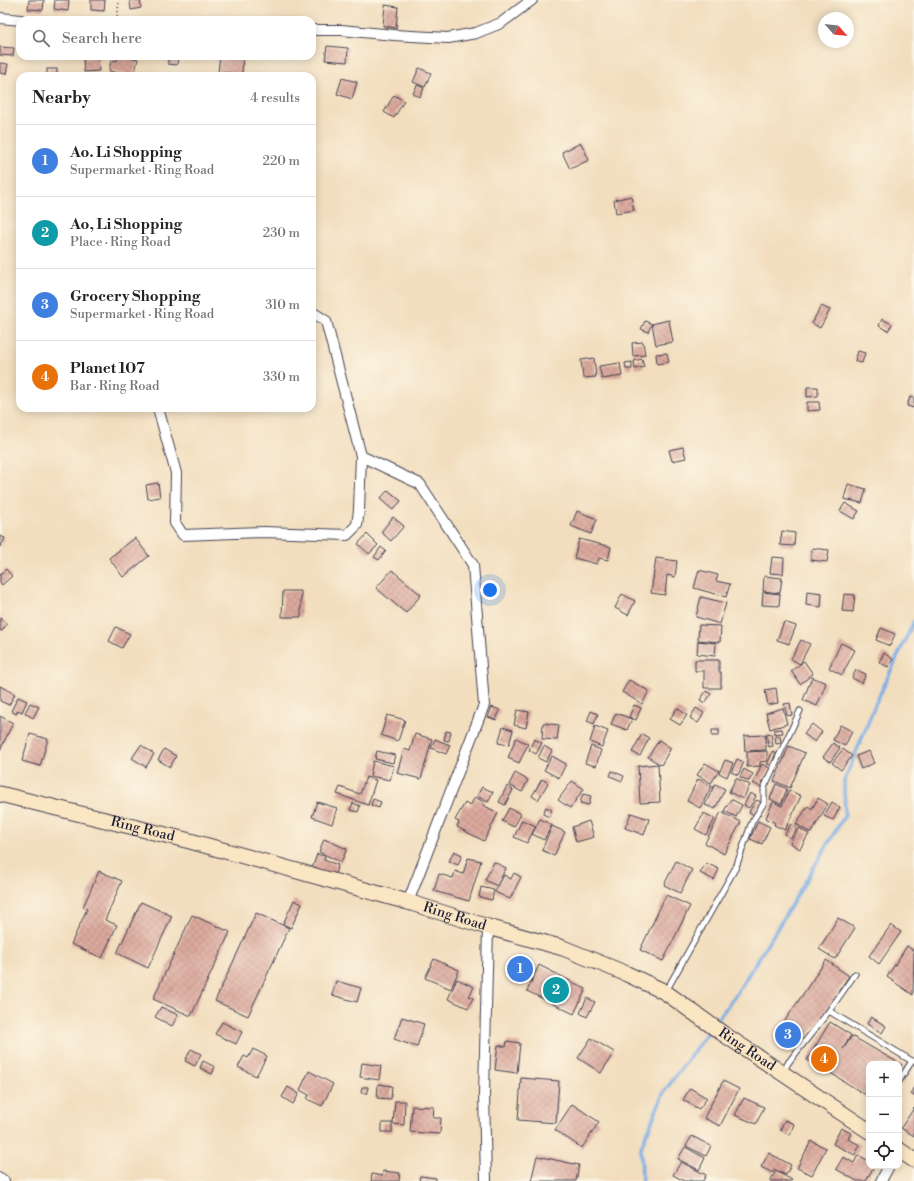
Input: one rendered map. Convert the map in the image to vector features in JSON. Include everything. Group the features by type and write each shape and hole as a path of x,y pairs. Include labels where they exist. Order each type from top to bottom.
{"main road":[{"name":"Ring Road","path":"0,794 190,841 408,902 488,927 563,948 627,974 665,992 722,1033 866,1129"},
{"path":"902,1152 914,1160"}],"street":[{"path":"316,30 341,30 448,38 476,32 501,23 532,0"},
{"path":"0,18 16,20"},
{"path":"159,412 176,473 175,523 183,535 264,532 347,536 357,525 361,456 326,321 316,315"},
{"path":"361,456 420,484 473,565 484,704 408,902"},
{"path":"486,1181 484,1094 488,927"},
{"path":"881,1181 887,1169"},
{"path":"0,1178 4,1181"}],"lane":[{"path":"665,992 736,867 752,822 764,803 764,788 800,711"},
{"path":"783,1074 788,1063 829,1011 855,974"},
{"path":"829,1011 913,1061 902,1078"}],"path":[{"path":"117,16 119,0"}],"building":[{"path":"29,0 44,0 43,10 28,9"},
{"path":"55,0 69,0 68,11 54,9"},
{"path":"91,0 105,0 104,11 91,10"},
{"path":"130,0 140,0 141,8 131,10"},
{"path":"385,5 398,7 396,28 383,26"},
{"path":"327,46 348,48 347,62 325,60"},
{"path":"0,47 14,48 13,56 0,55"},
{"path":"83,60 98,60 99,71 84,72"},
{"path":"111,60 138,60 135,72 109,71"},
{"path":"168,60 178,60 177,65 168,64"},
{"path":"220,60 243,60 242,72 218,72"},
{"path":"0,63 8,64 6,74 0,73"},
{"path":"419,68 431,73 425,87 413,82"},
{"path":"47,69 57,69 57,72 47,72"},
{"path":"342,78 357,82 352,99 337,94"},
{"path":"417,85 424,88 420,97 413,94"},
{"path":"394,95 404,101 394,118 384,112"},
{"path":"581,143 589,160 570,169 562,152"},
{"path":"631,196 634,210 616,213 614,200"},
{"path":"821,306 830,310 820,328 812,323"},
{"path":"882,319 892,324 888,331 879,326"},
{"path":"669,320 673,342 656,345 652,324"},
{"path":"645,321 652,324 648,332 641,329"},
{"path":"643,342 645,355 633,356 632,343"},
{"path":"858,351 865,353 862,363 855,361"},
{"path":"667,353 669,362 657,364 656,354"},
{"path":"594,358 596,377 583,378 581,360"},
{"path":"642,359 644,367 635,369 634,361"},
{"path":"632,362 632,369 626,369 625,363"},
{"path":"620,363 622,376 602,379 599,366"},
{"path":"807,387 818,387 818,396 807,397"},
{"path":"910,397 914,398 914,408 907,406"},
{"path":"807,402 819,402 820,410 807,411"},
{"path":"683,447 686,458 672,461 669,450"},
{"path":"158,483 160,497 148,499 146,485"},
{"path":"848,484 866,489 862,503 844,499"},
{"path":"388,490 401,501 393,510 380,499"},
{"path":"845,503 859,511 854,519 840,511"},
{"path":"577,511 597,519 591,534 571,526"},
{"path":"393,517 404,526 391,541 381,532"},
{"path":"782,531 795,533 794,546 780,545"},
{"path":"367,534 378,545 369,554 358,544"},
{"path":"0,536 5,538 0,547"},
{"path":"135,538 149,556 123,577 109,558"},
{"path":"579,539 611,547 608,560 599,558 597,564 574,558"},
{"path":"381,547 386,551 379,560 374,557"},
{"path":"812,548 829,550 827,562 811,560"},
{"path":"772,557 784,558 783,574 770,573"},
{"path":"656,558 677,561 675,577 667,575 665,595 651,593"},
{"path":"6,569 12,576 2,585 0,582 0,575"},
{"path":"392,570 421,595 406,613 376,588"},
{"path":"699,570 718,575 716,581 730,584 726,597 694,588"},
{"path":"764,576 782,578 780,593 763,591"},
{"path":"283,591 301,591 301,617 282,617"},
{"path":"807,591 822,593 821,607 806,605"},
{"path":"763,592 780,594 779,606 762,605"},
{"path":"622,594 635,601 628,615 615,608"},
{"path":"844,594 855,595 853,612 842,611"},
{"path":"701,597 726,603 720,624 696,617"},
{"path":"0,618 7,624 2,631 0,630"},
{"path":"784,622 796,626 789,644 777,640"},
{"path":"699,625 721,626 720,642 698,640"},
{"path":"116,627 130,634 122,648 109,641"},
{"path":"881,628 895,634 890,646 876,640"},
{"path":"801,640 810,644 800,664 791,659"},
{"path":"698,641 716,643 715,656 697,654"},
{"path":"841,643 855,650 842,675 829,668"},
{"path":"884,653 893,659 888,667 879,662"},
{"path":"695,660 719,660 721,688 704,688 704,671 695,671"},
{"path":"804,661 813,674 800,684 791,671"},
{"path":"856,670 866,674 862,683 852,678"},
{"path":"812,677 826,683 817,706 803,700"},
{"path":"629,680 649,691 642,704 622,692"},
{"path":"0,686 15,694 9,705 0,701"},
{"path":"776,688 778,703 768,705 765,690"},
{"path":"706,691 711,694 705,703 700,700"},
{"path":"18,697 27,701 22,712 18,710 16,714 11,711"},
{"path":"30,703 39,707 33,718 25,713"},
{"path":"790,703 792,715 787,716 784,704"},
{"path":"634,705 641,708 636,720 629,717"},
{"path":"492,707 500,710 496,720 488,717"},
{"path":"677,708 687,715 680,725 670,719"},
{"path":"696,708 704,713 698,723 690,718"},
{"path":"783,708 787,724 770,729 766,713"},
{"path":"517,710 529,712 526,728 514,725"},
{"path":"591,711 598,714 594,724 587,721"},
{"path":"616,713 632,719 627,730 611,724"},
{"path":"387,715 405,720 398,741 381,735"},
{"path":"0,716 13,723 0,750"},
{"path":"543,723 559,725 557,740 542,739"},
{"path":"812,724 822,732 815,742 804,734"},
{"path":"840,725 852,731 845,746 833,740"},
{"path":"595,726 608,731 602,747 590,742"},
{"path":"503,727 513,730 509,745 498,743"},
{"path":"782,729 783,733 774,734 774,730"},
{"path":"712,730 719,730 719,736 712,736"},
{"path":"446,731 451,732 449,741 444,740"},
{"path":"30,734 48,739 40,766 22,761"},
{"path":"415,734 432,739 421,779 397,773 404,749 410,751"},
{"path":"642,734 649,738 640,756 632,752"},
{"path":"771,734 773,746 769,747 766,735"},
{"path":"765,735 766,750 745,751 744,736"},
{"path":"775,736 780,736 781,743 776,744"},
{"path":"516,738 528,744 519,763 508,758"},
{"path":"435,739 450,745 446,754 431,748"},
{"path":"534,739 542,743 536,754 529,750"},
{"path":"659,740 671,748 661,765 648,757"},
{"path":"833,743 840,748 830,762 823,757"},
{"path":"141,745 154,754 146,767 132,758"},
{"path":"544,746 552,751 546,762 538,758"},
{"path":"591,746 601,750 596,766 585,763"},
{"path":"789,746 805,753 790,788 774,781"},
{"path":"164,749 176,756 170,767 158,760"},
{"path":"843,749 852,756 841,770 832,763"},
{"path":"377,751 395,755 393,763 375,759"},
{"path":"767,751 767,761 760,762 760,766 747,767 747,752"},
{"path":"773,751 776,753 771,765 767,764"},
{"path":"869,751 874,763 861,769 856,756"},
{"path":"552,756 566,764 559,778 544,770"},
{"path":"737,759 744,762 738,775 731,772"},
{"path":"725,760 733,763 727,777 719,773"},
{"path":"373,761 394,766 390,780 370,776"},
{"path":"705,763 719,771 711,783 697,775"},
{"path":"658,764 660,802 640,803 638,766"},
{"path":"762,764 770,768 760,787 753,783"},
{"path":"744,769 753,774 749,781 740,777"},
{"path":"612,771 624,776 622,781 610,776"},
{"path":"515,773 528,780 522,792 509,785"},
{"path":"366,777 376,780 368,805 337,794 340,787 360,794"},
{"path":"736,778 750,785 743,799 729,792"},
{"path":"542,779 548,783 538,800 532,796"},
{"path":"698,779 712,786 700,808 687,801"},
{"path":"572,781 584,789 570,808 558,800"},
{"path":"715,784 725,789 715,809 705,805"},
{"path":"776,784 787,789 781,804 770,799"},
{"path":"507,786 513,790 505,805 499,802"},
{"path":"482,787 493,792 488,802 477,796"},
{"path":"789,790 801,796 785,830 774,825 775,823 766,818 773,802 782,806"},
{"path":"750,793 756,796 749,808 744,805"},
{"path":"583,794 591,796 589,805 580,803"},
{"path":"475,797 484,802 483,805 498,813 484,841 457,827 459,822 455,820 465,803 470,806"},
{"path":"818,798 828,804 811,833 796,824 808,806 812,809"},
{"path":"373,799 381,802 379,808 371,805"},
{"path":"731,799 742,805 736,817 724,811"},
{"path":"756,800 761,802 754,815 749,812"},
{"path":"317,802 337,808 332,824 312,817"},
{"path":"832,802 840,807 833,820 824,816"},
{"path":"353,803 360,806 358,812 350,810"},
{"path":"546,807 552,810 549,817 543,814"},
{"path":"509,808 521,814 514,827 502,821"},
{"path":"721,812 741,822 724,854 705,843"},
{"path":"631,813 649,819 644,835 625,828"},
{"path":"704,813 715,819 706,835 695,829"},
{"path":"540,819 552,825 544,840 532,834"},
{"path":"522,820 536,826 527,843 514,837"},
{"path":"589,821 594,837 576,842 572,827"},
{"path":"758,821 770,827 762,844 750,839"},
{"path":"791,824 797,828 791,838 785,834"},
{"path":"552,826 565,832 554,856 542,850"},
{"path":"799,828 809,834 800,849 790,843"},
{"path":"324,839 347,849 341,862 319,852"},
{"path":"454,851 462,855 458,865 449,861"},
{"path":"317,854 325,856 324,860 338,865 333,880 311,872"},
{"path":"468,858 481,861 469,901 434,891 439,874 453,878 455,871 463,874"},
{"path":"676,861 692,870 680,893 664,885"},
{"path":"494,862 506,868 497,886 485,880"},
{"path":"706,863 719,869 714,880 700,873"},
{"path":"99,871 122,881 105,920 117,925 102,958 71,944 87,909 83,907"},
{"path":"514,873 521,877 510,899 495,892 504,875 511,879"},
{"path":"481,887 494,890 492,900 479,897"},
{"path":"666,895 690,906 663,961 640,950"},
{"path":"294,900 302,904 291,928 283,924"},
{"path":"141,902 172,916 148,968 117,953"},
{"path":"256,913 289,928 248,1016 215,1001"},
{"path":"192,915 230,932 191,1016 153,999"},
{"path":"838,918 855,928 835,959 819,949"},
{"path":"891,925 901,932 879,964 869,956"},
{"path":"907,946 914,951 913,995 887,977"},
{"path":"434,959 459,970 451,989 425,978"},
{"path":"826,960 849,976 801,1046 778,1031"},
{"path":"539,965 586,989 574,1014 527,991"},
{"path":"457,979 474,987 469,996 473,998 468,1008 448,999"},
{"path":"336,981 361,988 357,1002 332,995"},
{"path":"587,998 595,1002 587,1017 580,1013"},
{"path":"161,1007 178,1015 172,1026 155,1017"},
{"path":"402,1017 424,1024 417,1047 394,1039"},
{"path":"871,1017 886,1026 882,1033 867,1024"},
{"path":"222,1022 242,1032 236,1044 215,1034"},
{"path":"830,1022 851,1035 843,1049 852,1036 895,1061 866,1061 866,1095 807,1060"},
{"path":"591,1038 614,1052 601,1073 578,1058"},
{"path":"507,1041 520,1043 517,1073 495,1070 498,1045 506,1047"},
{"path":"191,1049 201,1054 195,1066 185,1061"},
{"path":"253,1049 267,1056 256,1076 238,1067 244,1056 248,1058"},
{"path":"203,1061 215,1067 212,1074 200,1068"},
{"path":"362,1063 381,1066 379,1080 360,1077"},
{"path":"309,1071 333,1084 322,1106 307,1099 309,1095 300,1090"},
{"path":"521,1078 559,1081 556,1123 518,1120"},
{"path":"723,1081 739,1089 720,1126 704,1118"},
{"path":"378,1084 392,1086 391,1099 377,1098"},
{"path":"288,1087 299,1094 293,1104 282,1097"},
{"path":"362,1087 368,1087 367,1093 361,1093"},
{"path":"914,1087 914,1096 910,1094"},
{"path":"690,1088 707,1098 699,1109 683,1100"},
{"path":"744,1098 764,1107 756,1124 735,1115"},
{"path":"395,1101 405,1101 404,1125 393,1124"},
{"path":"572,1104 599,1122 582,1148 555,1130"},
{"path":"412,1106 434,1107 433,1118 441,1118 440,1134 410,1132"},
{"path":"914,1108 914,1136 902,1129"},
{"path":"785,1120 794,1124 790,1135 780,1130"},
{"path":"382,1123 392,1123 392,1132 382,1132"},
{"path":"841,1128 851,1133 848,1139 860,1145 855,1155 833,1144"},
{"path":"692,1136 711,1146 706,1156 686,1146"},
{"path":"811,1141 826,1148 812,1175 797,1168"},
{"path":"685,1147 705,1158 699,1170 678,1159"},
{"path":"769,1153 791,1165 786,1175 774,1169 773,1173 761,1167"},
{"path":"858,1155 866,1159 866,1169 872,1169 866,1181 857,1181 836,1169 843,1157 854,1163"},
{"path":"537,1156 579,1165 576,1181 531,1181"},
{"path":"681,1162 706,1175 703,1181 684,1181 673,1175"},
{"path":"383,1171 400,1173 399,1181 371,1181 372,1174 382,1176"},
{"path":"776,1171 792,1180 770,1181"},
{"path":"420,1176 436,1178 436,1181 419,1181"}],"waterway":[{"path":"715,1023 737,993 845,815 844,782 875,705 914,621"},
{"path":"642,1181 641,1147 664,1092 711,1028"}],"place":[{"name":"Ao. Li Shopping","path":"520,969"},
{"name":"Ao, Li Shopping","path":"556,990"},
{"name":"Grocery Shopping","path":"788,1035"},
{"name":"Planet 107","path":"824,1059"}]}
